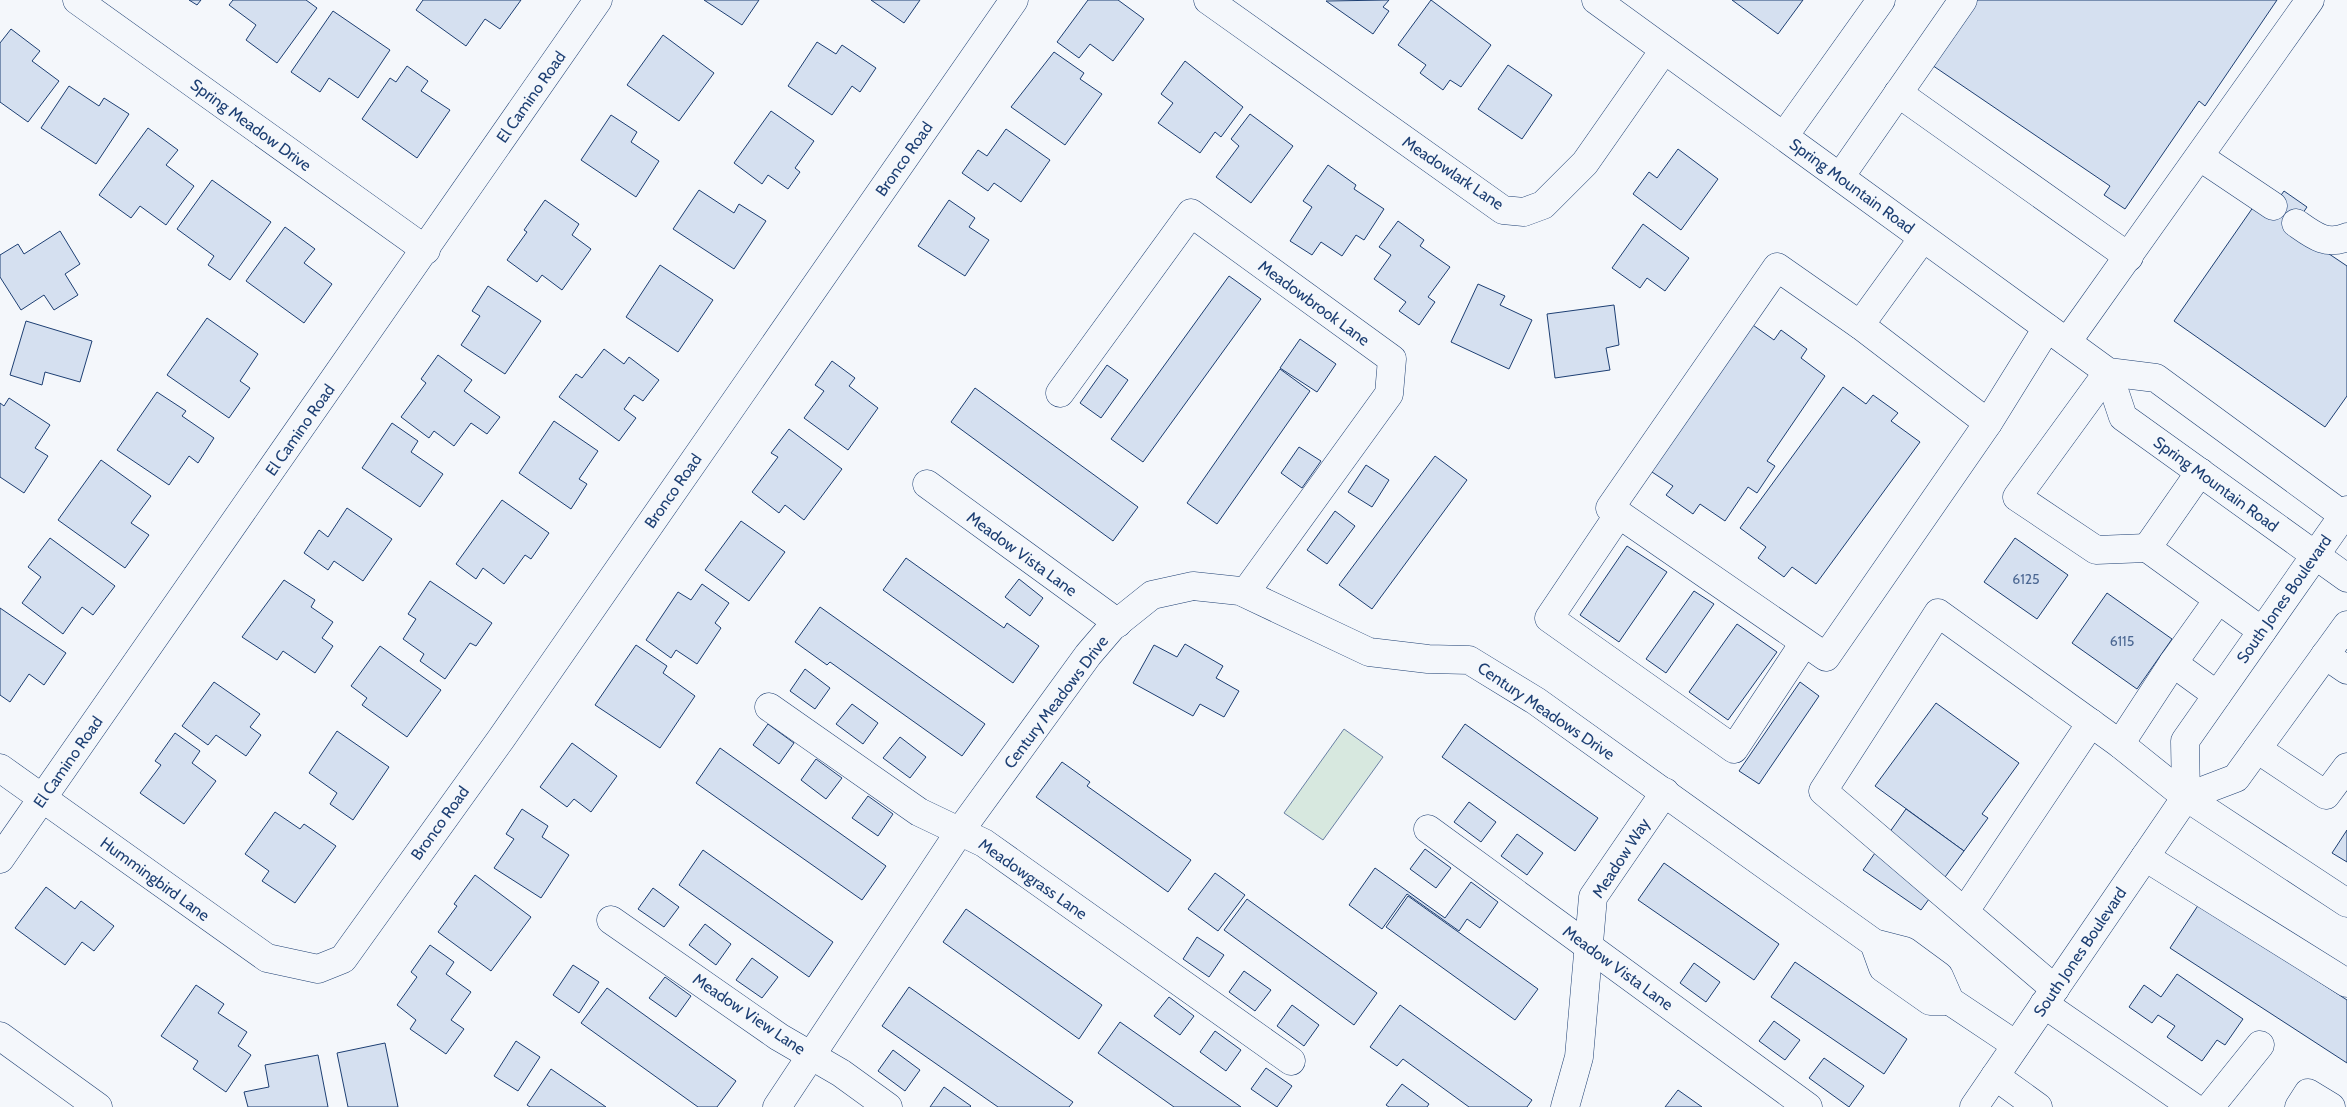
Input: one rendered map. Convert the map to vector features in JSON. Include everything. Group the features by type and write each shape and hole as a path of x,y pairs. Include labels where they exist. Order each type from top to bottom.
{"street":[{"name":"Spring Meadow Drive","path":"77,0 426,250"},
{"name":"El Camino Road","path":"0,859 426,250 598,0"},
{"name":"Bronco Road","path":"318,969 343,959 501,739 1014,0"},
{"name":"Meadowlark Lane","path":"1208,0 1503,210 1524,212 1543,205 1585,163 1664,50"},
{"name":"Spring Mountain Road","path":"1596,0 2108,372 2156,378 2346,514"},
{"path":"1784,136 1881,0"},
{"path":"1840,177 1963,0"},
{"path":"1988,423 1860,325 1777,267 1610,508 1826,657 1988,423 2057,335 2130,257 2310,0"},
{"path":"1898,94 2130,257"},
{"path":"2200,157 2272,206"},
{"name":"Meadowbrook Lane","path":"1060,393 1191,213 1392,359 1388,394 1245,593"},
{"path":"2296,223 2319,239 2329,241 2347,237"},
{"path":"1860,325 1923,238"},
{"name":"Spring Mountain Road","path":"2108,372 2124,417 2347,578"},
{"path":"2108,372 2017,497 2096,550 2147,548 2262,631"},
{"path":"2147,548 2200,472"},
{"name":"Meadow Vista Lane","path":"927,484 1118,623"},
{"path":"1619,514 1549,618 1726,743 1734,748 1804,643"},
{"name":"South Jones Boulevard","path":"1974,1107 2186,797 2185,741 2346,514"},
{"name":"Century Meadows Drive","path":"777,1107 812,1057 960,831 1088,655 1118,623 1152,595 1193,586 1240,591 1369,652 1428,659 1469,660 1536,701 1874,944 1883,968 1930,1001 1950,1001 2016,1045"},
{"path":"2120,744 2218,600"},
{"path":"2193,1107 2050,996 1965,911 1824,790 1938,614 2120,744 2186,797 2347,903"},
{"path":"2186,797 2236,778 2347,625"},
{"path":"2325,655 2347,670"},
{"path":"2174,663 2217,695"},
{"name":"Meadowgrass Lane","path":"769,706 920,812 984,843 1291,1062"},
{"path":"1965,911 2091,723"},
{"path":"2257,749 2326,795 2347,767"},
{"name":"Hummingbird Lane","path":"0,768 267,958 318,969"},
{"name":"Meadow Way","path":"1565,1107 1579,1057 1587,946 1593,897 1665,792"},
{"name":"Meadow Vista Lane","path":"1428,829 1808,1107"},
{"path":"2145,858 2347,983"},
{"name":"Meadow View Lane","path":"611,920 779,1037 841,1073 888,1107"},
{"path":"0,1036 98,1107"},
{"path":"2210,1107 2260,1045"},
{"path":"1995,1076 2038,1107"},
{"path":"2299,1107 2308,1093 2331,1107"}],"shaded area":[{"path":"1344,729 1383,757 1323,840 1284,813"}],"building":[{"path":"189,0 201,0 197,5"},
{"path":"233,0 306,0 317,8 277,63 246,40 256,25 229,5"},
{"path":"423,0 521,0 500,29 485,19 466,46 416,10"},
{"path":"704,0 759,0 742,25"},
{"path":"871,0 920,0 904,23"},
{"path":"1088,0 1118,0 1144,19 1113,61 1090,44 1079,58 1057,42"},
{"path":"1389,0 1383,7 1389,11 1373,34 1326,1"},
{"path":"1431,0 1491,45 1461,87 1450,80 1443,90 1420,73 1426,65 1398,45"},
{"path":"1732,0 1803,0 1778,34"},
{"path":"1968,0 2277,0 2205,106 2199,101 2125,209 2104,195 2110,186 1926,61"},
{"path":"333,11 390,50 358,98 329,78 320,92 291,72"},
{"path":"11,29 40,51 32,61 59,81 28,122 0,102 0,43"},
{"path":"663,35 714,73 679,121 627,85"},
{"path":"817,42 836,54 842,45 876,68 860,92 852,86 832,115 788,86"},
{"path":"1054,52 1084,73 1080,79 1102,94 1065,145 1011,107"},
{"path":"1185,61 1243,107 1221,137 1215,132 1200,153 1158,123 1173,103 1161,94"},
{"path":"1508,65 1552,95 1522,139 1478,109"},
{"path":"407,66 428,81 421,91 450,110 417,158 362,119 390,78 396,82"},
{"path":"69,86 99,106 104,98 129,114 96,164 41,128"},
{"path":"771,111 814,141 795,168 800,172 788,189 768,175 762,184 734,163"},
{"path":"1250,114 1293,146 1251,203 1216,177 1239,146 1231,139"},
{"path":"611,115 637,132 631,142 659,161 636,197 581,160"},
{"path":"148,128 178,150 166,165 194,186 166,225 140,206 131,218 99,195"},
{"path":"1006,129 1050,160 1021,202 994,183 988,191 962,173 978,150 987,156"},
{"path":"1678,149 1718,179 1681,230 1633,194 1649,172 1657,178"},
{"path":"1328,165 1356,185 1354,189 1384,209 1364,240 1356,235 1342,256 1321,242 1312,255 1290,241 1312,207 1303,201"},
{"path":"212,180 271,222 230,280 208,265 214,256 177,229"},
{"path":"699,190 734,213 739,204 766,221 734,269 673,229"},
{"path":"2284,191 2307,207 2292,229 2347,266 2347,396 2325,427 2174,321 2256,203 2269,212"},
{"path":"545,200 579,224 572,235 591,249 562,290 542,275 537,282 507,260 527,232 524,230"},
{"path":"949,200 975,218 969,227 989,240 965,276 918,246"},
{"path":"1398,221 1424,240 1420,246 1450,267 1428,297 1435,302 1419,325 1399,311 1406,302 1374,279 1391,255 1379,247"},
{"path":"1643,224 1689,258 1665,291 1647,278 1640,288 1612,268"},
{"path":"285,227 315,249 304,263 332,284 304,323 246,281"},
{"path":"60,231 80,264 65,274 78,295 54,310 44,295 21,310 0,277 0,255 18,244 24,254"},
{"path":"660,265 713,300 678,352 626,317"},
{"path":"1229,276 1261,299 1143,462 1111,439"},
{"path":"1478,284 1505,296 1500,305 1532,320 1509,369 1451,342"},
{"path":"488,286 541,321 505,374 461,345 480,316 472,311"},
{"path":"1614,305 1619,345 1606,348 1610,370 1555,378 1547,314"},
{"path":"207,318 258,354 240,381 250,388 229,418 167,375"},
{"path":"26,321 92,341 80,382 45,372 42,385 10,375"},
{"path":"1750,323 1774,340 1781,330 1807,349 1801,358 1825,376 1767,461 1775,466 1757,493 1748,487 1725,521 1700,504 1693,514 1666,495 1673,486 1646,468"},
{"path":"1300,339 1336,364 1317,392 1280,368"},
{"path":"604,349 624,364 629,357 659,380 643,401 634,395 624,409 636,418 619,441 559,397 576,374 582,378"},
{"path":"438,355 472,380 464,391 500,417 487,434 471,423 454,446 434,431 429,438 401,417 426,383 421,379"},
{"path":"832,361 855,378 849,386 878,408 848,450 804,418 824,391 815,385"},
{"path":"1107,365 1128,380 1101,418 1080,403"},
{"path":"1280,369 1310,391 1217,524 1187,503"},
{"path":"1843,387 1866,404 1873,395 1898,413 1891,421 1920,442 1816,584 1792,567 1784,577 1758,558 1766,547 1740,528"},
{"path":"975,388 1138,507 1113,541 951,422"},
{"path":"157,392 186,411 182,416 214,438 198,463 189,456 169,485 117,450"},
{"path":"9,398 50,425 35,448 48,456 24,493 0,477 0,403 4,406"},
{"path":"554,421 598,451 579,479 587,484 571,509 519,473"},
{"path":"392,423 418,441 411,452 443,474 420,507 362,468"},
{"path":"789,429 842,469 804,520 785,505 779,513 752,492 778,457 771,453"},
{"path":"1299,447 1321,461 1302,488 1281,473"},
{"path":"1435,456 1467,480 1372,609 1339,585"},
{"path":"101,460 151,496 131,523 149,535 125,568 58,520"},
{"path":"1366,465 1389,480 1372,507 1348,492"},
{"path":"502,500 549,533 531,559 525,555 504,584 483,568 476,579 456,564"},
{"path":"347,508 392,539 363,581 334,561 328,570 304,553 319,530 328,537"},
{"path":"1335,511 1355,526 1327,564 1307,550"},
{"path":"741,521 785,552 749,601 705,570"},
{"path":"50,538 115,586 93,615 82,607 63,634 22,603 41,577 28,567"},
{"path":"2015,538 2068,575 2037,619 1984,582"},
{"path":"1627,546 1667,572 1619,642 1580,615"},
{"path":"906,558 1004,628 1007,623 1039,646 1013,683 883,590"},
{"path":"1019,579 1043,598 1030,616 1005,597"},
{"path":"284,580 315,600 311,607 333,622 322,638 333,646 315,673 283,651 277,660 242,637"},
{"path":"430,581 492,623 476,646 470,643 445,679 420,661 424,654 403,639 416,619 408,614"},
{"path":"702,584 729,603 715,623 721,628 697,664 676,650 671,658 646,640 678,592 691,600"},
{"path":"1694,591 1714,604 1666,673 1646,659"},
{"path":"2107,593 2172,639 2137,689 2072,643"},
{"path":"820,607 985,724 962,756 830,662 827,665 795,642"},
{"path":"0,608 66,653 44,685 29,674 10,702 0,695"},
{"path":"1737,624 1777,652 1728,720 1689,692"},
{"path":"1185,644 1223,666 1216,678 1239,691 1224,717 1200,704 1193,716 1133,683 1154,645 1177,657"},
{"path":"636,645 667,666 663,673 695,696 660,748 595,705"},
{"path":"380,646 441,690 407,737 362,705 367,698 351,686"},
{"path":"805,669 830,688 815,709 790,691"},
{"path":"214,682 260,714 250,727 261,735 246,756 216,735 208,745 182,726"},
{"path":"1800,682 1819,696 1759,784 1739,771"},
{"path":"1936,703 2019,763 1982,814 1988,818 1964,851 1875,786"},
{"path":"852,704 878,723 863,744 836,724"},
{"path":"768,724 794,743 779,764 753,745"},
{"path":"1465,724 1598,818 1575,851 1442,757"},
{"path":"337,731 389,767 353,820 330,804 337,793 309,773"},
{"path":"175,733 200,751 192,763 216,781 184,824 140,793 161,765 155,761"},
{"path":"900,737 926,757 910,778 883,758"},
{"path":"572,743 617,776 591,812 574,799 567,807 540,787"},
{"path":"720,748 886,866 862,900 696,783"},
{"path":"816,759 842,778 826,799 801,780"},
{"path":"1062,762 1090,782 1087,786 1191,860 1168,892 1036,797"},
{"path":"868,796 893,814 878,836 852,818"},
{"path":"1469,802 1496,822 1481,842 1454,822"},
{"path":"522,809 548,826 542,837 569,855 541,898 494,868 514,839 506,834"},
{"path":"1906,809 1964,851 1921,910 1863,870"},
{"path":"275,812 300,829 304,824 336,846 295,903 262,881 269,871 245,854"},
{"path":"2347,830 2347,862 2332,853"},
{"path":"1517,834 1543,853 1527,875 1501,856"},
{"path":"1425,849 1451,868 1436,888 1410,869"},
{"path":"703,850 833,942 809,977 679,885"},
{"path":"1664,863 1779,944 1754,980 1638,900"},
{"path":"1375,868 1445,918 1471,882 1498,902 1480,928 1467,919 1459,931 1407,894 1382,929 1349,905"},
{"path":"1215,873 1245,895 1218,931 1188,909"},
{"path":"475,875 531,917 491,971 438,932 457,906 454,904"},
{"path":"46,887 75,909 81,901 114,926 94,951 82,942 65,965 15,928"},
{"path":"653,888 679,907 664,927 638,909"},
{"path":"1408,896 1538,989 1515,1020 1386,927"},
{"path":"1247,899 1377,993 1354,1025 1224,930"},
{"path":"2199,904 2347,1000 2347,1063 2170,948"},
{"path":"966,909 1102,1005 1079,1039 943,942"},
{"path":"705,924 731,944 716,965 689,945"},
{"path":"1197,937 1224,955 1209,977 1183,959"},
{"path":"430,945 454,962 446,974 471,992 451,1020 464,1029 446,1054 410,1029 416,1020 397,1005 417,977 411,972"},
{"path":"752,958 778,977 762,998 736,980"},
{"path":"1795,962 1907,1039 1884,1074 1771,997"},
{"path":"1694,963 1720,982 1706,1002 1680,983"},
{"path":"573,965 599,982 579,1013 553,995"},
{"path":"1244,971 1271,990 1255,1011 1229,992"},
{"path":"2177,974 2243,1019 2225,1045 2217,1040 2202,1061 2167,1037 2175,1026 2158,1015 2152,1023 2129,1007 2144,985 2161,997"},
{"path":"665,977 691,996 676,1017 649,998"},
{"path":"196,985 224,1004 218,1013 247,1032 238,1046 251,1055 226,1092 193,1069 198,1061 161,1036"},
{"path":"909,987 1073,1102 1069,1107 998,1107 882,1026"},
{"path":"607,988 736,1081 717,1107 698,1107 581,1023"},
{"path":"1169,997 1194,1016 1180,1035 1154,1016"},
{"path":"1292,1005 1319,1025 1304,1046 1277,1026"},
{"path":"1400,1005 1532,1100 1527,1107 1469,1107 1403,1059 1397,1066 1370,1047"},
{"path":"1774,1021 1800,1040 1785,1060 1759,1041"},
{"path":"1120,1022 1241,1107 1174,1107 1098,1053"},
{"path":"1215,1031 1241,1050 1226,1071 1200,1052"},
{"path":"516,1041 540,1057 518,1091 494,1076"},
{"path":"385,1043 398,1107 348,1107 337,1053"},
{"path":"893,1050 920,1070 905,1091 878,1071"},
{"path":"318,1055 328,1107 248,1107 244,1092 269,1087 265,1065"},
{"path":"1824,1058 1864,1086 1849,1107 1809,1078"},
{"path":"1266,1068 1292,1086 1277,1107 1251,1089"},
{"path":"551,1069 606,1107 530,1107 527,1105"},
{"path":"1402,1084 1429,1104 1427,1107 1389,1107 1386,1105"},
{"path":"944,1087 971,1106 930,1107"},
{"path":"1678,1090 1702,1107 1665,1107"}]}
